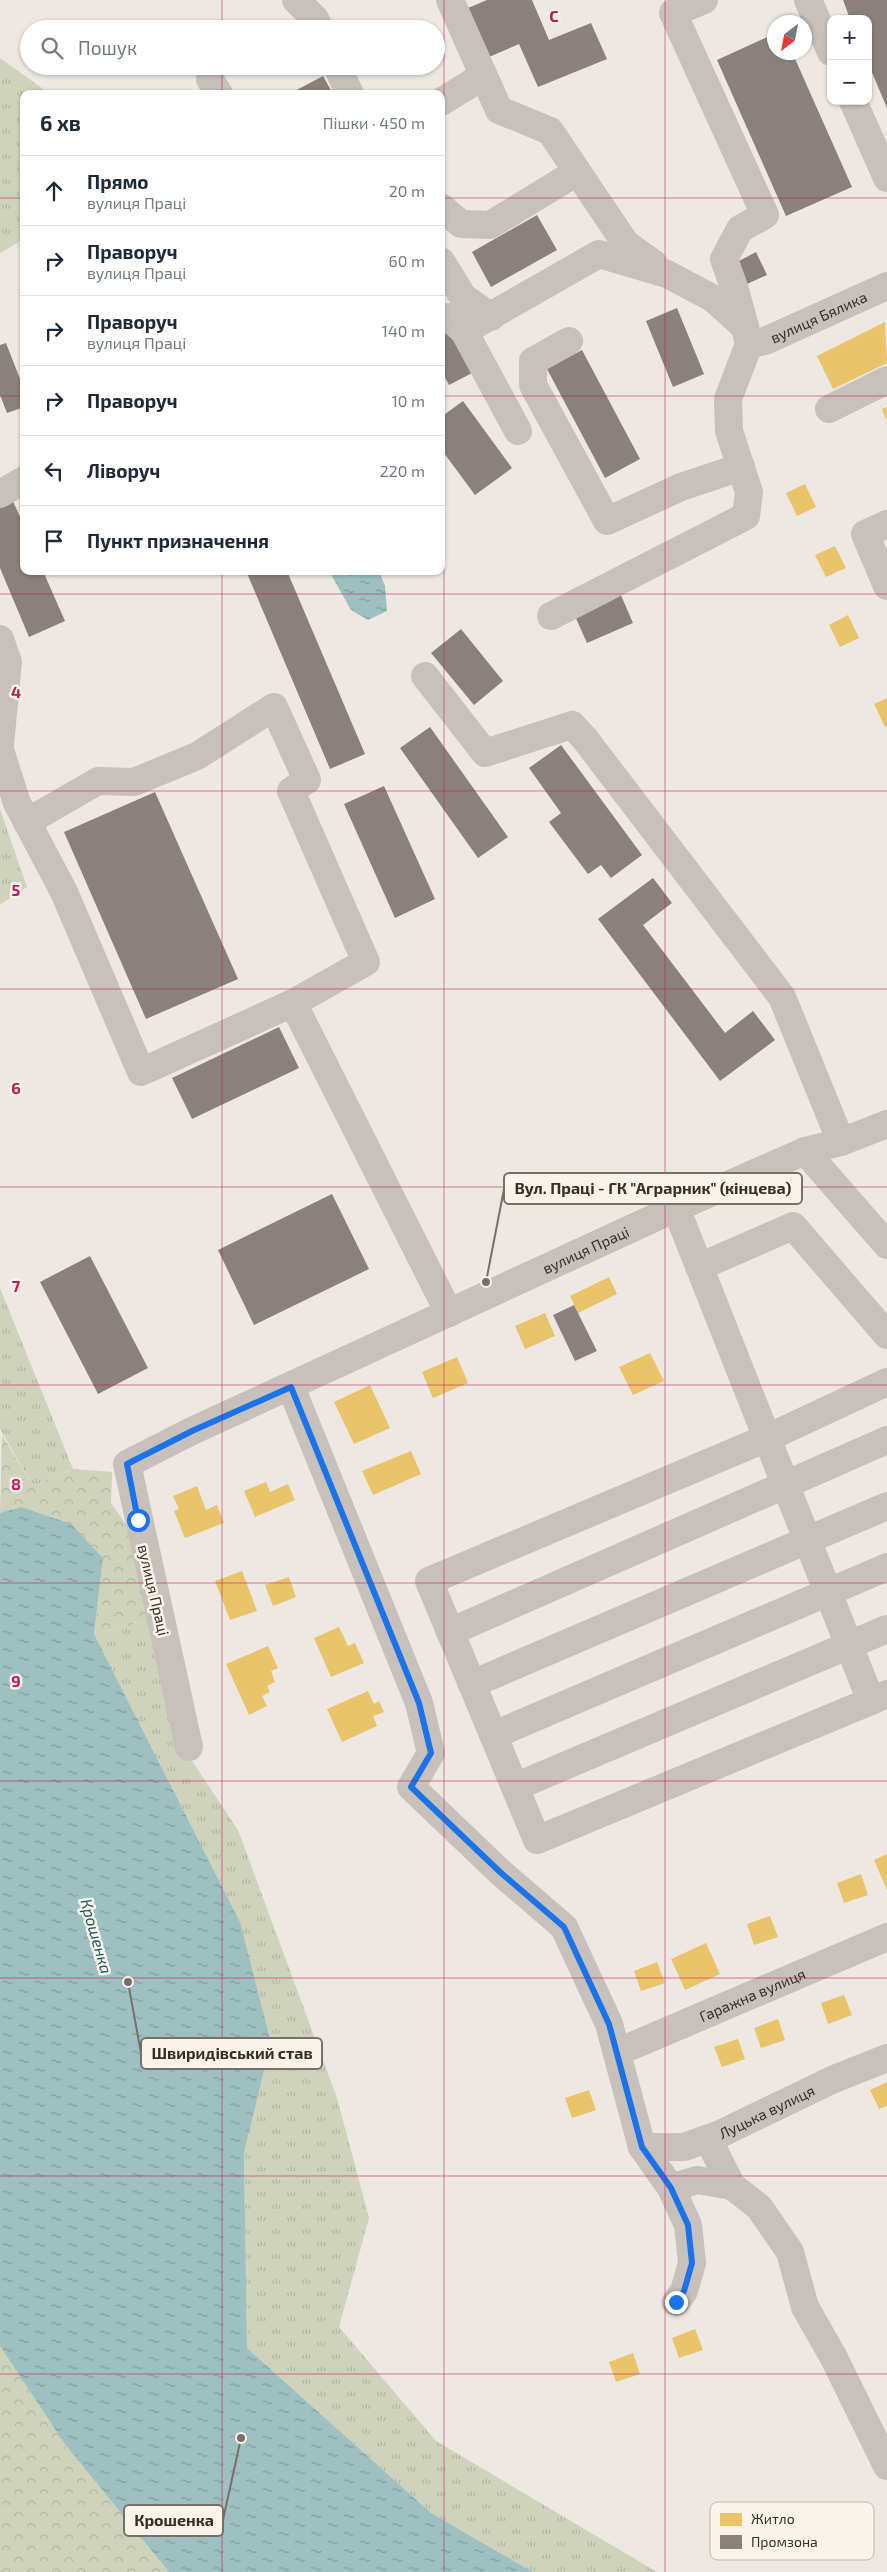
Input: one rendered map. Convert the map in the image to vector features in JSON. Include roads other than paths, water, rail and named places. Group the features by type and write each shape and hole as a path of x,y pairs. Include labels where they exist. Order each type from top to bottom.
{"street":[{"path":"296,0 316,20"},
{"path":"450,0 482,76 499,110 550,131 626,244 667,274 714,299 747,335"},
{"path":"551,616 746,516 749,492 729,431 728,399 747,335 735,290 724,259 740,229 765,215 673,13 704,0"},
{"path":"808,0 827,43"},
{"path":"341,75 348,90"},
{"path":"445,99 482,76"},
{"path":"855,105 887,178"},
{"path":"445,210 461,224 490,225 576,172"},
{"path":"518,431 453,325 490,317 599,254 667,274"},
{"path":"445,267 463,296 490,317"},
{"name":"вулиця Бялика","path":"747,335 765,341 887,286"},
{"path":"569,341 533,361 533,385 607,521 681,487 741,467"},
{"path":"828,410 887,380"},
{"path":"0,494 20,482"},
{"path":"887,524 865,534 887,586"},
{"path":"0,639 8,662 0,744"},
{"path":"425,676 486,753 572,724 782,997 841,1142"},
{"path":"0,750 17,803 27,822 64,892 141,1072 293,1003 366,962 291,791 307,780 274,707 197,756 134,782 98,781 27,822"},
{"path":"293,1003 449,1314"},
{"name":"вулиця Праці","path":"189,1747 127,1464 192,1431 676,1208 805,1151 841,1142 887,1124"},
{"path":"805,1151 887,1245"},
{"path":"676,1208 699,1267 767,1438 786,1485 807,1540 829,1593 849,1646 879,1697 538,1840 429,1581 767,1438 887,1382"},
{"path":"699,1267 793,1226 887,1335"},
{"path":"291,1387 419,1703 431,1753 411,1787 500,1872 564,1927 609,2024 642,2147 671,2188 688,2225 692,2263 684,2291 676,2302"},
{"path":"450,1632 887,1440"},
{"path":"472,1684 887,1506"},
{"path":"494,1736 887,1567"},
{"path":"515,1787 887,1629"},
{"name":"Гаражна вулиця","path":"618,2052 887,1938"},
{"name":"Луцька вулиця","path":"642,2147 684,2147 708,2139 834,2079 887,2058"},
{"path":"708,2139 732,2186 759,2207 790,2252 805,2307 834,2358 887,2466"},
{"path":"671,2188 697,2180 732,2186"}],"water":[{"path":"331,575 381,575 385,586 387,611 368,620 351,610"},
{"path":"21,1507 71,1524 103,1558 94,1634 240,1922 271,2042 244,2153 247,2348 431,2513 533,2572 169,2572 65,2444 0,2346 0,1513"}],"place":[{"name":"Вул. Праці - ГК \"Аграрник\" (кінцева)","path":"486,1282"},
{"name":"Швиридівський став","path":"128,1982"},
{"name":"Крошенка","path":"241,2438"}]}
